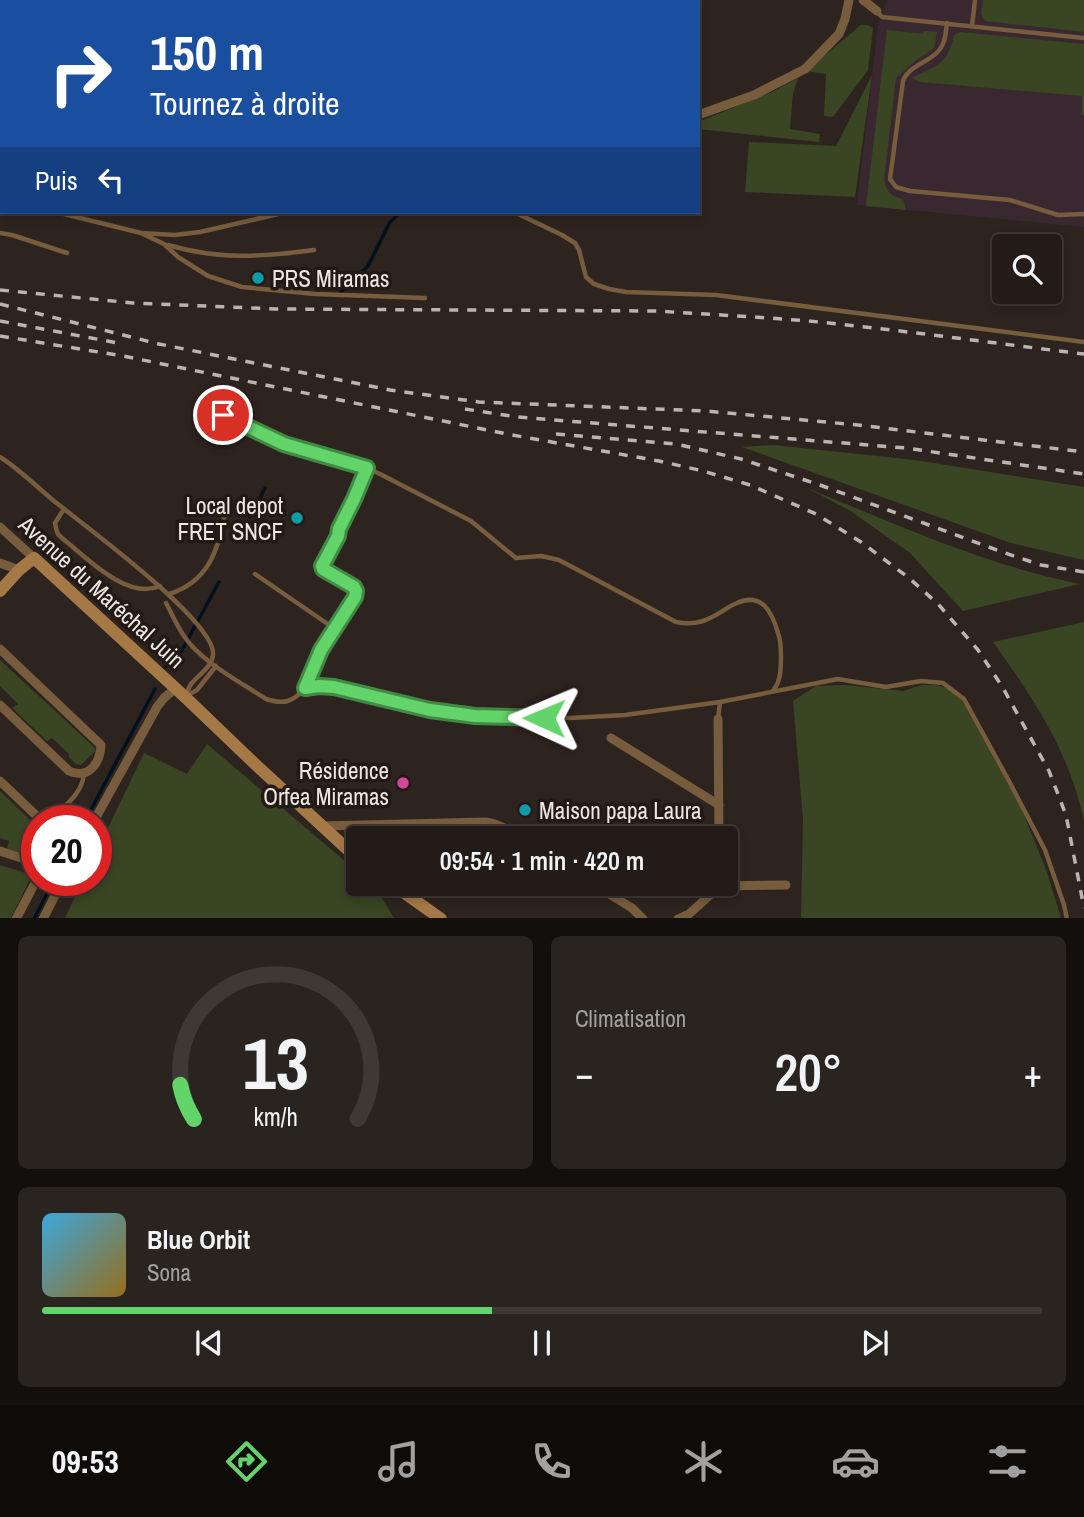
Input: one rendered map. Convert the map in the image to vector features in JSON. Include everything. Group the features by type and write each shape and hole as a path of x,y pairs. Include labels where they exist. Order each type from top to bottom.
{"main road":[{"path":"0,591 34,558"},
{"name":"Avenue du Maréchal Juin","path":"34,558 346,848"},
{"path":"19,570 55,578"},
{"path":"409,896 440,918"}],"street":[{"path":"700,114 754,95 804,69 839,34 849,0"},
{"path":"863,0 877,11"},
{"name":"Avenue du Maréchal Juin","path":"0,527 34,558"},
{"path":"0,563 19,570"},
{"path":"0,649 101,745 96,764 84,774 69,771 0,705"},
{"path":"103,805 157,707 164,698 181,693"},
{"path":"718,719 719,826"},
{"path":"611,738 719,805"},
{"path":"0,781 25,805"},
{"path":"322,826 486,822 500,826"},
{"path":"0,851 21,858"},
{"path":"738,885 786,885"},
{"path":"17,918 28,896"},
{"path":"44,918 55,896"},
{"path":"612,896 632,908 641,918"},
{"path":"680,918 689,914 708,896"}],"lane":[{"path":"972,26 975,0"},
{"path":"877,11 882,17 1084,38"},
{"path":"947,23 940,50 905,74 902,81 890,179 897,187 910,191 1010,200 1058,215 1084,214"},
{"path":"65,214 141,233 175,235 278,214"},
{"path":"518,214 570,239 578,246 586,277 594,284 609,289 716,295 1084,342"},
{"path":"0,233 67,253"},
{"path":"141,233 164,244 198,253 226,256 314,250"},
{"path":"164,244 199,271 242,287 324,295 425,298"},
{"path":"223,415 284,444 367,468 471,521 516,558 541,556 559,560 676,622 685,624 706,620 737,603 758,601 770,612 780,638 780,673 773,691"},
{"path":"0,457 160,586 199,627 213,654 210,662 181,693"},
{"path":"166,603 184,637 210,662 266,699 276,702 293,700 305,688 321,650 355,597 354,587 323,569 323,562 338,536 367,468"},
{"path":"64,509 55,523 58,533 93,565 114,580 137,587 153,589 160,586"},
{"path":"169,594 198,579 211,560 220,539 225,514"},
{"path":"255,574 335,629"},
{"path":"181,693 197,690 216,666"},
{"path":"305,688 334,687 430,710 475,716 570,718 625,715 720,702 838,679 887,687 921,681 943,683 964,699 1010,783 1045,850 1067,918"},
{"path":"718,719 720,702"},
{"path":"66,805 83,785 84,774"}],"shaded area":[{"path":"887,0 1084,0 1084,227 857,205 878,27"}],"green space":[{"path":"983,0 1084,0 1084,32 985,21 981,13"},
{"path":"861,25 873,28 868,70 833,117 824,116 826,74 806,71"},
{"path":"887,30 923,34 924,31 937,32 934,48 896,78 884,180 890,193 903,199 906,210 866,206"},
{"path":"960,32 1084,44 1084,115 1082,96 920,82 912,78 940,63 948,52 954,35"},
{"path":"872,75 855,197 745,192 749,142 836,146"},
{"path":"798,78 793,93 790,129 820,134 819,142 700,129 700,121 774,91"},
{"path":"773,445 915,460 1084,487 1084,560 1011,543 742,447"},
{"path":"807,488 975,555 1080,584 963,611 910,553 849,510"},
{"path":"1084,622 1084,821 1069,772 1048,727 993,642"},
{"path":"0,660 95,748 81,765 76,764 52,738 47,741 12,708 18,704 0,686"},
{"path":"845,685 903,691 922,685 936,685 951,689 962,700 1022,810 1047,872 1061,918 801,918 803,819 793,701 816,686"},
{"path":"207,744 346,862 346,896 381,896 394,918 65,918 75,896 112,896 112,820 144,753 187,774"},
{"path":"0,791 21,811 21,853 7,849 9,841 0,838"},
{"path":"0,865 21,872 22,896 11,918 0,918"}],"waterway":[{"path":"340,293 368,266 390,222 399,214"},
{"path":"250,517 265,488"},
{"path":"165,667 181,652 219,582"},
{"path":"93,805 155,689"},
{"path":"35,918 46,896"}],"railway":[{"path":"0,290 133,303 276,309 674,312 809,321 1084,354"},
{"path":"0,304 159,344 390,390 479,402 706,411 858,425 1084,452"},
{"path":"0,321 118,343"},
{"path":"0,336 123,356 512,435 659,461 750,485 816,514 861,542 909,578 938,604 978,650 1003,688 1049,771 1066,815 1084,908"},
{"path":"465,409 517,417 906,448 1084,474"},
{"path":"556,434 676,444 741,459 1041,565 1084,572"}],"place":[{"name":"PRS Miramas","path":"258,278"},
{"name":"Local depot FRET SNCF","path":"297,518"},
{"name":"Résidence Orfea Miramas","path":"403,783"},
{"name":"Maison papa Laura","path":"525,810"}],"route":[{"path":"223,415 284,444 367,468 322,566 354,587 355,597 321,650 305,688 334,687 430,710 475,716 544,718"}]}
